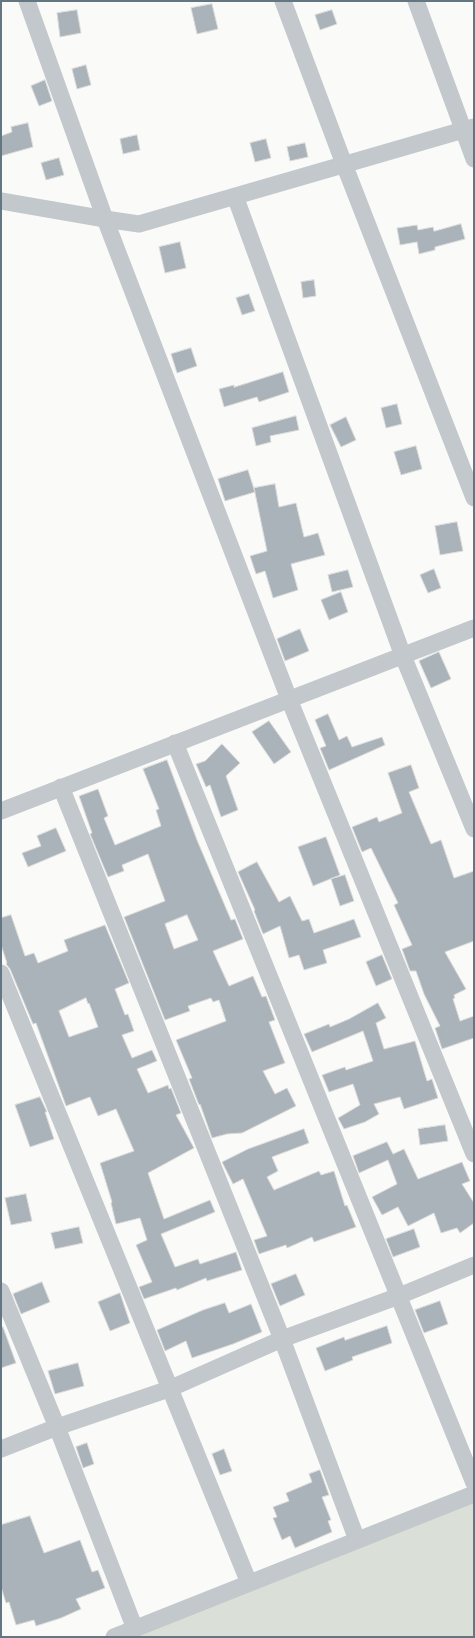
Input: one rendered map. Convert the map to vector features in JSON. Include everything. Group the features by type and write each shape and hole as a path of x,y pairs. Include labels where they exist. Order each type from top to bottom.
{"street":[{"path":"27,1 105,219 289,699 474,1154"},
{"path":"283,1 344,164 474,498"},
{"path":"416,1 469,128 474,159"},
{"path":"1,201 139,224 469,128"},
{"path":"234,196 403,656 474,830"},
{"path":"1,811 474,628"},
{"path":"175,743 474,1483"},
{"path":"61,787 282,1339 357,1540"},
{"path":"1,974 249,1583"},
{"path":"1,1449 57,1427 169,1389 282,1339 399,1296 474,1265"},
{"path":"1,1291 57,1427 135,1628"},
{"path":"114,1637 474,1494"}],"shaded area":[{"path":"474,1498 474,1637 118,1637"}],"building":[{"path":"212,4 218,29 197,34 191,8"},
{"path":"77,10 81,33 60,37 57,13"},
{"path":"332,10 337,24 320,30 315,15"},
{"path":"86,65 91,85 77,89 72,69"},
{"path":"45,80 52,101 39,106 31,86"},
{"path":"28,123 33,147 1,156 1,136 12,132 11,127"},
{"path":"137,135 140,150 123,154 120,139"},
{"path":"266,139 271,158 255,162 250,143"},
{"path":"305,143 308,157 290,161 287,147"},
{"path":"59,158 64,175 46,180 41,163"},
{"path":"461,224 465,239 435,247 435,250 419,254 417,242 400,245 397,228 417,225 418,230 433,227 434,231"},
{"path":"180,242 186,268 165,273 159,247"},
{"path":"314,280 316,296 303,298 301,282"},
{"path":"249,294 255,311 242,315 236,298"},
{"path":"191,348 197,366 177,373 171,354"},
{"path":"283,372 289,392 259,402 257,397 224,407 219,389 234,385 234,387"},
{"path":"397,404 402,424 386,428 381,408"},
{"path":"296,416 299,430 270,436 271,442 256,446 252,428"},
{"path":"346,417 356,440 341,447 330,425"},
{"path":"416,446 422,469 401,475 394,452"},
{"path":"248,470 255,492 225,501 218,479"},
{"path":"275,484 279,507 296,503 304,537 318,533 325,555 291,564 298,590 273,598 265,571 256,574 250,556 267,551 254,488"},
{"path":"457,522 463,551 440,555 435,526"},
{"path":"434,569 441,588 428,593 420,575"},
{"path":"348,570 353,587 332,592 328,575"},
{"path":"341,592 348,612 329,620 321,600"},
{"path":"300,629 309,651 285,661 277,639"},
{"path":"439,652 451,679 431,688 419,661"},
{"path":"328,714 339,740 347,736 352,747 382,737 385,745 329,770 320,748 326,746 315,720"},
{"path":"269,721 291,752 274,764 252,732"},
{"path":"222,744 240,763 226,776 238,810 221,817 210,785 206,787 196,764 205,761"},
{"path":"167,760 197,840 231,920 235,919 243,939 213,951 229,986 253,976 262,997 266,996 275,1020 269,1022 285,1063 263,1071 275,1094 287,1088 296,1106 242,1133 227,1134 212,1138 189,1079 192,1078 176,1040 226,1021 219,1000 213,1002 211,998 188,1006 190,1011 165,1020 124,917 165,901 148,854 122,865 124,871 108,877 90,834 92,833 79,796 98,789 108,816 104,818 115,845 161,826 156,810 159,809 143,769","holes":["187,915 198,940 174,949 165,924"]},
{"path":"411,765 419,788 409,792 431,844 441,840 454,878 474,871 474,941 445,952 466,989 454,995 455,998 453,999 460,1021 474,1016 474,1038 442,1049 435,1028 440,1026 424,994 416,971 410,971 402,949 412,945 394,905 398,903 371,848 362,852 352,827 377,817 379,822 402,813 388,773"},
{"path":"56,828 66,851 28,867 22,853 41,846 37,836"},
{"path":"326,837 340,875 313,886 298,847"},
{"path":"257,862 279,902 290,896 302,921 309,919 314,933 354,919 361,937 323,950 327,963 304,970 299,955 289,958 280,926 263,934 254,911 255,910 238,872"},
{"path":"345,875 354,901 340,906 331,879"},
{"path":"11,915 25,956 34,953 38,963 68,951 64,940 105,925 129,983 115,989 125,1015 128,1014 134,1031 122,1035 132,1058 152,1050 157,1061 137,1069 148,1093 168,1085 169,1089 171,1088 181,1113 176,1115 194,1148 148,1173 164,1219 210,1200 215,1212 161,1234 175,1267 198,1259 200,1264 236,1252 242,1270 207,1281 206,1278 177,1290 176,1288 144,1299 139,1287 152,1282 136,1245 147,1240 140,1218 116,1224 112,1202 100,1163 134,1151 116,1109 98,1116 90,1097 66,1106 36,1023 33,1024 10,969 6,964 7,963 1,945 1,918","holes":["86,998 88,1004 89,1003 98,1027 69,1037 59,1011"]},
{"path":"382,955 392,979 376,986 366,962"},
{"path":"378,1003 386,1018 376,1023 384,1049 415,1041 427,1081 432,1079 438,1098 404,1109 400,1097 374,1104 379,1114 365,1122 344,1129 338,1118 360,1105 353,1084 329,1092 322,1075 345,1067 346,1070 373,1061 363,1031 312,1052 304,1034 329,1024 330,1027 349,1019"},
{"path":"40,1097 47,1112 45,1112 54,1139 30,1147 15,1105"},
{"path":"445,1125 448,1141 420,1145 418,1129"},
{"path":"304,1129 309,1143 272,1157 278,1171 267,1177 274,1190 319,1171 321,1175 334,1171 345,1206 347,1205 356,1227 314,1242 312,1237 287,1248 286,1245 259,1254 254,1240 267,1236 243,1179 233,1184 222,1162 248,1149"},
{"path":"387,1142 393,1154 404,1149 418,1179 462,1162 470,1181 462,1184 474,1203 474,1223 460,1233 457,1228 441,1233 434,1213 408,1226 398,1207 382,1215 372,1197 397,1184 388,1160 359,1173 353,1156"},
{"path":"26,1194 32,1221 11,1225 5,1198"},
{"path":"79,1227 83,1243 55,1249 51,1233"},
{"path":"414,1229 420,1247 393,1257 386,1239"},
{"path":"296,1274 305,1295 280,1306 271,1284"},
{"path":"42,1282 50,1302 21,1314 13,1294"},
{"path":"120,1293 130,1323 110,1331 98,1302"},
{"path":"440,1301 448,1324 424,1333 415,1310"},
{"path":"225,1303 229,1313 251,1304 262,1332 192,1358 186,1341 165,1351 157,1330 203,1310"},
{"path":"387,1326 392,1343 352,1357 353,1360 325,1371 316,1348 344,1337 345,1340"},
{"path":"3,1327 16,1363 1,1368 1,1328"},
{"path":"78,1363 84,1386 55,1394 48,1371"},
{"path":"87,1443 94,1464 83,1468 76,1447"},
{"path":"224,1449 232,1471 220,1475 212,1454"},
{"path":"320,1470 329,1495 322,1497 331,1520 328,1521 332,1532 295,1548 290,1536 282,1540 273,1518 277,1517 273,1507 289,1501 286,1493 312,1482 309,1474"},
{"path":"30,1516 44,1553 80,1540 92,1572 98,1570 105,1588 76,1599 81,1609 61,1618 36,1626 34,1620 16,1625 9,1602 6,1603 1,1587 1,1525"}]}
